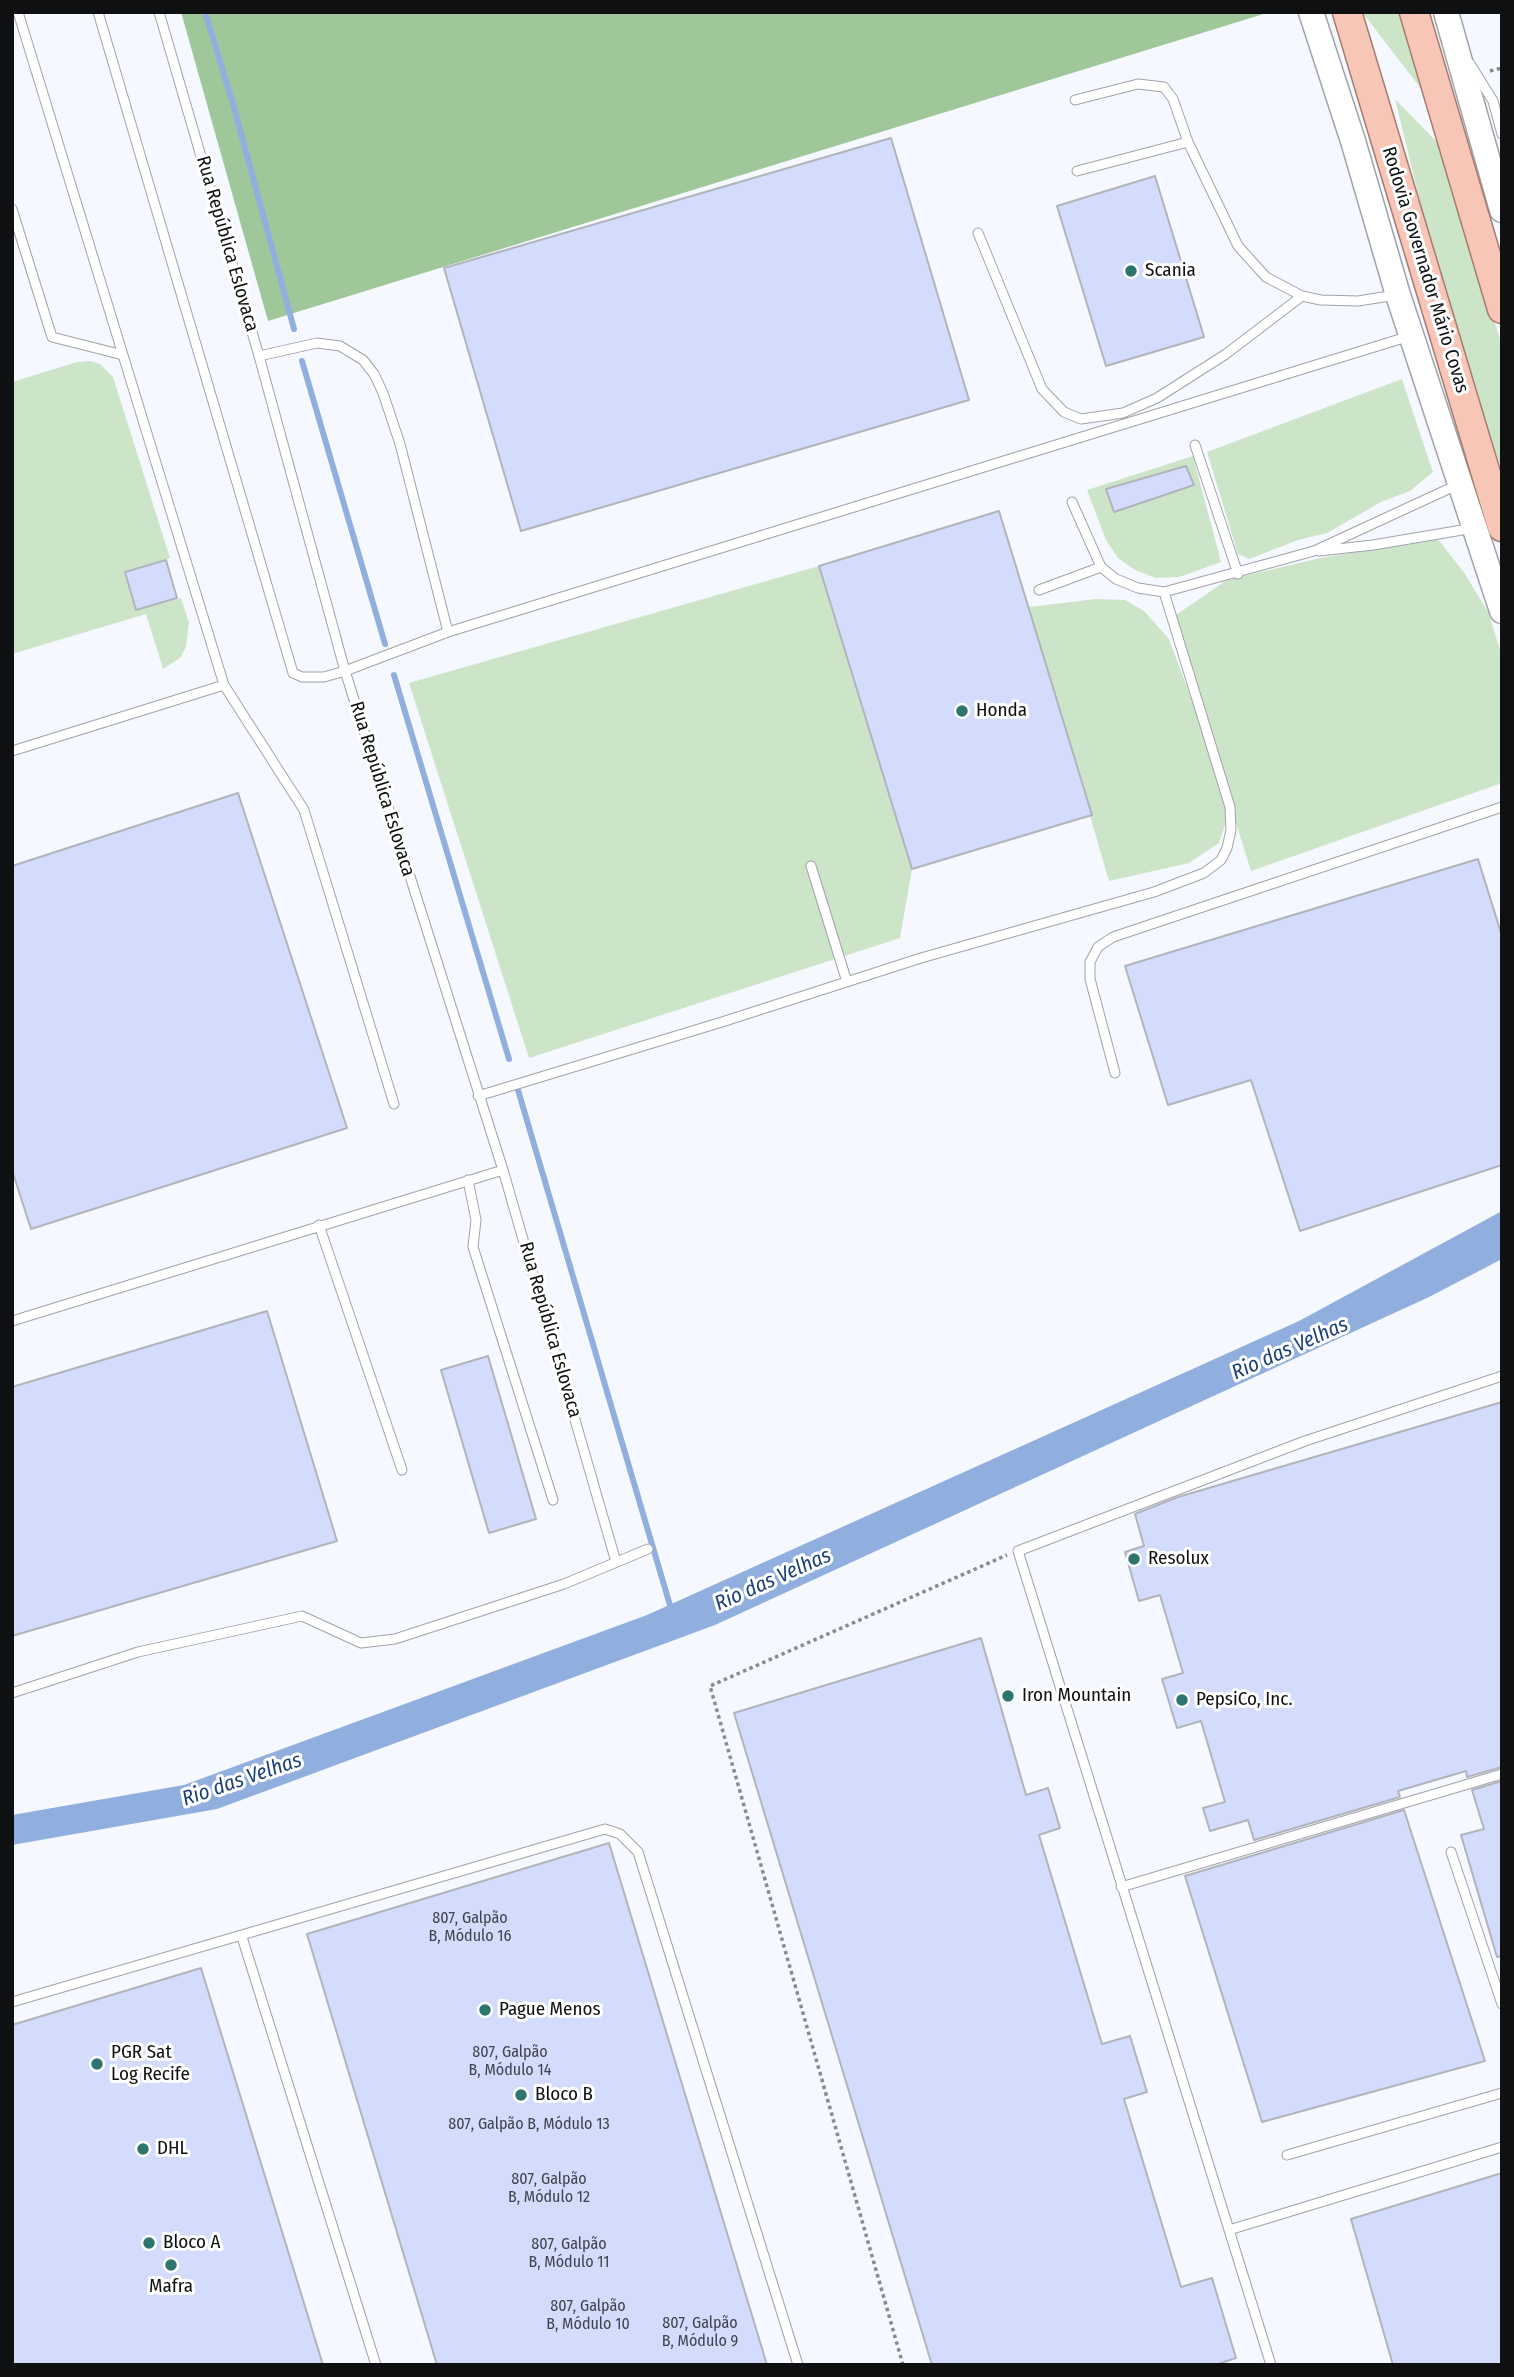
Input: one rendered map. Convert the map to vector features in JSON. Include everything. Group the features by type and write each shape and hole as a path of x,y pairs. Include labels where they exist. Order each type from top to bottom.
{"highway":[{"name":"Rodovia Governador Mário Covas","path":"1347,12 1488,528"},
{"path":"1415,12 1468,202 1502,309"}],"main road":[{"path":"1311,12 1458,484 1488,528 1502,611"},
{"path":"1446,12 1451,38 1502,210"}],"lane":[{"path":"18,12 224,685 304,810 394,1104"},
{"path":"98,12 293,673 302,677 324,677 345,671 448,632 1411,336"},
{"name":"Rua República Eslovaca","path":"159,12 260,356 345,671 503,1170 616,1562"},
{"path":"1451,38 1486,86 1502,134"},
{"path":"1075,100 1138,84 1159,85 1168,90 1188,142 1238,246 1266,277 1302,296 1335,302 1398,295"},
{"path":"1077,171 1188,142"},
{"path":"12,209 52,337 123,355"},
{"path":"978,233 1042,389 1064,412 1081,419 1123,413 1157,398 1226,354 1302,296"},
{"path":"260,356 317,342 340,346 363,360 373,374 400,444 448,632"},
{"path":"1195,445 1238,574"},
{"path":"1072,502 1101,568 1116,579 1138,588 1164,592 1238,574 1314,551 1458,484"},
{"path":"1314,551 1488,528"},
{"path":"1039,590 1101,568"},
{"path":"478,1096 847,982 1154,892 1194,878 1222,860 1231,830 1230,807 1164,592"},
{"path":"12,751 224,685"},
{"path":"1115,1073 1090,979 1090,962 1098,947 1113,937 1502,807"},
{"path":"811,866 847,982"},
{"path":"12,1321 503,1170"},
{"path":"468,1180 476,1220 473,1247 553,1500"},
{"path":"319,1225 402,1470"},
{"path":"1271,2365 1017,1551 1280,1450 1502,1376"},
{"path":"12,1693 138,1652 302,1615 361,1643 395,1639 564,1584 648,1549"},
{"path":"1121,1887 1502,1774"},
{"path":"12,2002 243,1937 604,1829 620,1834 638,1852 798,2365"},
{"path":"1451,1852 1502,2004"},
{"path":"243,1937 376,2365"},
{"path":"1287,2155 1502,2093"},
{"path":"1229,2230 1502,2147"}],"path":[{"path":"903,2365 710,1686 1017,1551"}],"green space":[{"path":"181,12 1270,12 268,321"},
{"path":"1362,12 1406,12 1432,103"},
{"path":"1395,99 1437,142 1502,345 1502,473 1428,234"},
{"path":"90,361 100,364 113,377 170,558 125,572 136,610 181,598 189,623 186,647 180,658 163,669 146,614 12,654 12,382 77,362"},
{"path":"1402,379 1433,472 1410,491 1381,502 1327,533 1298,540 1249,559 1238,554 1207,452"},
{"path":"1193,456 1221,562 1179,577 1156,578 1135,570 1118,558 1106,540 1087,490"},
{"path":"1437,538 1465,574 1488,612 1502,656 1502,783 1251,871 1231,807 1219,843 1189,863 1109,881 1029,607 1096,599 1125,600 1144,611 1169,639 1225,789 1173,617 1227,580 1320,558"},
{"path":"819,566 912,869 900,938 529,1058 409,683"}],"water":[{"name":"Rio das Velhas","path":"1502,1211 1502,1259 1429,1297 715,1625 217,1809 12,1845 12,1815 184,1785 647,1615 1299,1321"}],"building":[{"path":"891,138 969,400 521,531 444,268"},
{"name":"Scania","path":"1155,176 1204,337 1106,366 1057,206"},
{"path":"1186,466 1194,485 1114,512 1106,489"},
{"name":"Honda","path":"999,511 1092,815 912,869 819,566"},
{"path":"166,560 177,598 136,610 125,572"},
{"path":"238,793 347,1128 31,1229 12,1170 12,866"},
{"path":"1478,859 1502,936 1502,1165 1300,1231 1251,1080 1168,1105 1125,966"},
{"path":"267,1311 337,1541 12,1636 12,1387"},
{"path":"488,1356 536,1519 489,1533 441,1370"},
{"path":"1502,1402 1502,1767 1467,1777 1466,1771 1398,1791 1400,1797 1254,1840 1248,1820 1210,1831 1203,1808 1225,1802 1201,1721 1177,1728 1162,1679 1183,1673 1160,1595 1139,1601 1125,1552 1144,1546 1135,1514 1178,1497"},
{"path":"981,1638 1026,1795 1048,1788 1060,1828 1039,1835 1102,2044 1130,2036 1147,2092 1124,2099 1181,2287 1212,2278 1236,2358 1215,2365 932,2365 734,1713"},
{"path":"1502,1781 1502,1956 1497,1957 1461,1835 1484,1829 1472,1790"},
{"path":"1404,1810 1485,2061 1262,2122 1185,1876"},
{"name":"Bloco B","path":"609,1843 767,2365 437,2365 307,1934"},
{"name":"Bloco A","path":"201,1968 323,2365 12,2365 12,2025"},
{"path":"1502,2173 1502,2365 1393,2365 1351,2219"}],"waterway":[{"path":"205,12 294,329"},
{"path":"302,361 385,644"},
{"path":"394,675 509,1059"},
{"path":"518,1090 672,1612"}],"place":[{"name":"Scania","path":"1131,271"},
{"name":"Honda","path":"962,711"},
{"name":"Resolux","path":"1134,1559"},
{"name":"Iron Mountain","path":"1008,1696"},
{"name":"PepsiCo, Inc.","path":"1182,1700"},
{"name":"Pague Menos","path":"485,2010"},
{"name":"PGR Sat Log Recife","path":"97,2064"},
{"name":"Bloco B","path":"521,2095"},
{"name":"DHL","path":"143,2149"},
{"name":"Bloco A","path":"149,2243"},
{"name":"Mafra","path":"171,2265"}]}
